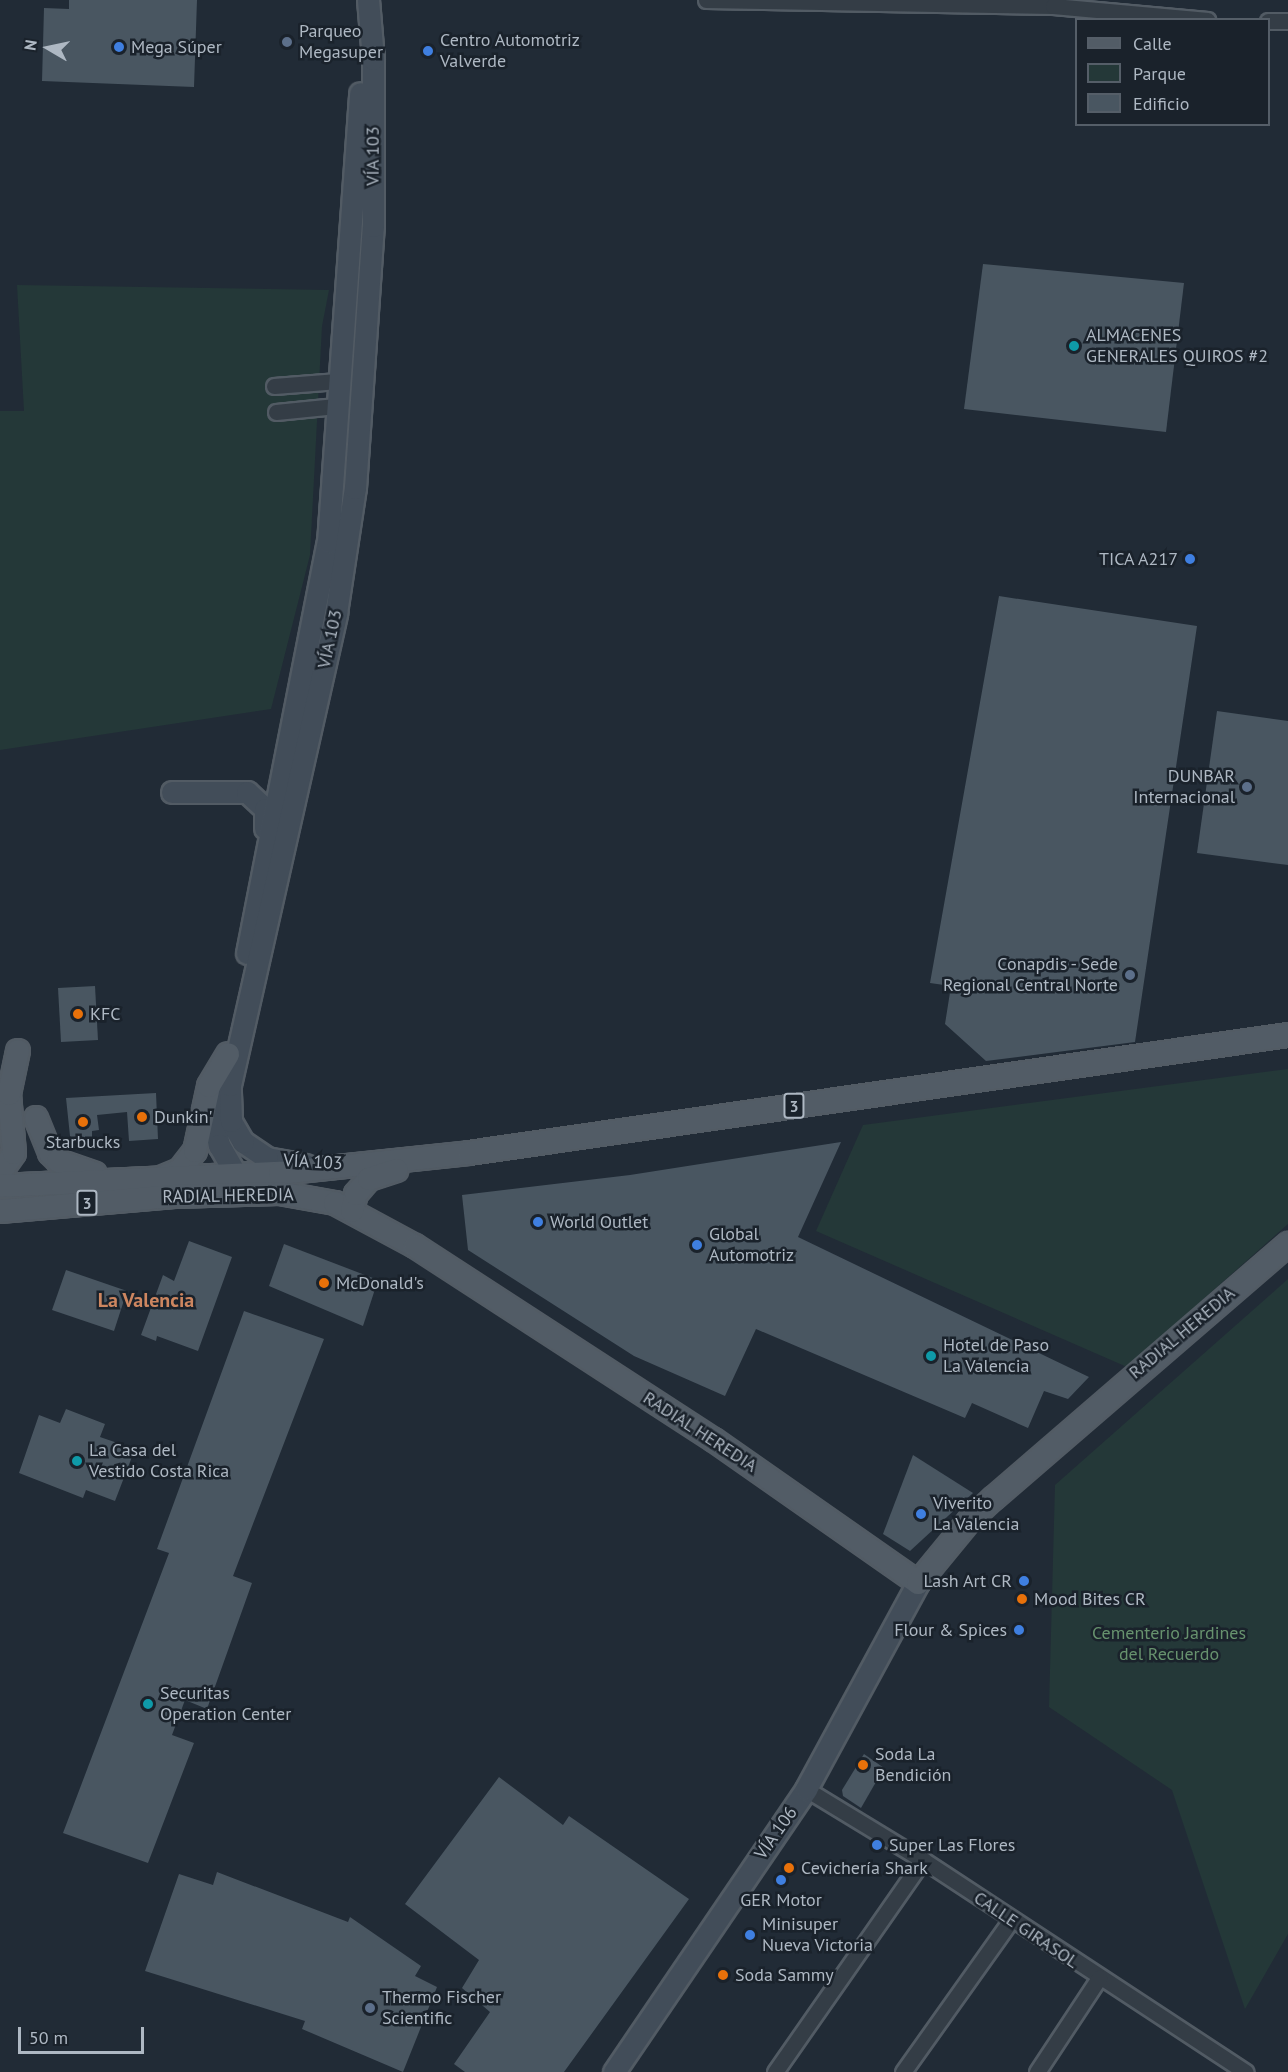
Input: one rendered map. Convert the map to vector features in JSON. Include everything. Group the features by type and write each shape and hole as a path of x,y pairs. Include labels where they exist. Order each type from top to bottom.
{"main road":[{"name":"VÍA 103","path":"361,1164 298,1165 267,1158 243,1142 231,1121 230,1085 294,812 338,603 355,488 373,226 373,133 366,0"},
{"name":"VÍA 103","path":"237,1176 219,1145 214,1122 246,953 286,766 328,542 366,0"},
{"path":"294,812 286,766 309,733 308,696 342,526 352,413 340,394 354,380 357,281 373,133"},
{"path":"172,792 247,792 265,809 246,953"},
{"name":"RADIAL HEREDIA","path":"0,1186 40,1182 237,1176 469,1153 1107,1058 1288,1035"},
{"path":"0,1173 14,1153 9,1094 18,1051"},
{"path":"160,1179 180,1170 195,1151 209,1086 228,1054"},
{"path":"36,1118 47,1148 58,1161 79,1171 129,1179"},
{"path":"352,1211 356,1194 378,1174 469,1153"},
{"path":"237,1176 279,1193"},
{"path":"0,1199 29,1194 40,1182"},
{"name":"RADIAL HEREDIA","path":"0,1211 174,1196 279,1193 316,1198 352,1211 415,1246 714,1440 918,1583 969,1521 1142,1368 1288,1244"},
{"path":"1142,1368 1207,1301 1288,1231"},
{"name":"VÍA 106","path":"614,2072 806,1789 918,1583"}],"street":[{"path":"706,0 1053,6 1185,18"},
{"path":"1270,21 1288,21"},
{"path":"274,386 340,394"},
{"path":"276,412 340,394"},
{"name":"CALLE GIRASOL","path":"806,1789 923,1860 1099,1978 1246,2072"},
{"path":"775,2072 923,1860"},
{"path":"903,2072 1011,1920"},
{"path":"1045,2069 1099,1978"}],"green space":[{"path":"17,285 329,290 322,326 310,555 271,709 0,750 0,411 24,411"},
{"path":"1288,1069 1288,1224 1127,1367 816,1231 863,1125"},
{"name":"Cementerio Jardines del Recuerdo","path":"1288,1279 1288,1934 1245,2009 1172,1790 1049,1707 1055,1485"}],"building":[{"name":"Mega Súper","path":"69,0 197,0 194,87 42,81 44,8 69,9"},
{"name":"ALMACENES GENERALES QUIROS #2","path":"983,264 1184,283 1166,432 964,409"},
{"path":"999,596 1197,626 1135,1042 986,1061 945,1024 951,986 930,983"},
{"name":"DUNBAR Internacional","path":"1217,711 1288,721 1288,865 1197,853"},
{"name":"KFC","path":"95,986 98,1040 61,1042 58,988"},
{"path":"156,1093 158,1139 129,1141 127,1112 97,1115 99,1130 92,1131 92,1138 74,1141 70,1136 66,1098"},
{"path":"841,1142 798,1237 1089,1377 1068,1399 1044,1391 1028,1428 972,1403 965,1418 756,1329 725,1396 634,1356 468,1250 462,1195 630,1175"},
{"path":"189,1241 232,1257 198,1351 157,1336 156,1341 141,1335 163,1275 174,1281"},
{"name":"McDonald's","path":"284,1244 378,1280 363,1326 269,1286"},
{"path":"66,1270 127,1291 114,1331 52,1310"},
{"path":"244,1311 324,1339 233,1576 252,1583 207,1709 185,1700 172,1735 194,1743 148,1863 63,1833 169,1553 157,1549"},
{"name":"La Casa del Vestido Costa Rica","path":"66,1409 105,1424 100,1437 135,1449 115,1501 86,1490 83,1498 19,1473 39,1415 60,1423"},
{"name":"Viverito La Valencia","path":"913,1455 973,1493 910,1551 883,1534"},
{"path":"864,1754 884,1768 861,1808 843,1796 842,1790"},
{"path":"499,1777 563,1825 569,1816 689,1899 564,2072 465,2072 454,2064 490,2012 462,1988 479,1960 405,1904"},
{"path":"217,1872 348,1922 350,1917 421,1966 415,1976 437,1987 403,2072 302,2029 305,2021 145,1971 179,1874 213,1885"}],"place":[{"name":"Parqueo Megasuper","path":"287,42"},
{"name":"Mega Súper","path":"119,47"},
{"name":"Centro Automotriz Valverde","path":"428,51"},
{"name":"ALMACENES GENERALES QUIROS #2","path":"1074,346"},
{"name":"TICA A217","path":"1190,559"},
{"name":"DUNBAR Internacional","path":"1247,787"},
{"name":"Conapdis - Sede Regional Central Norte","path":"1130,975"},
{"name":"KFC","path":"78,1014"},
{"name":"Dunkin'","path":"142,1117"},
{"name":"Starbucks","path":"83,1122"},
{"name":"World Outlet","path":"538,1222"},
{"name":"Global Automotriz","path":"697,1245"},
{"name":"McDonald's","path":"324,1283"},
{"name":"Hotel de Paso La Valencia","path":"931,1356"},
{"name":"La Casa del Vestido Costa Rica","path":"77,1461"},
{"name":"Viverito La Valencia","path":"921,1514"},
{"name":"Lash Art CR","path":"1024,1581"},
{"name":"Mood Bites CR","path":"1022,1599"},
{"name":"Flour & Spices","path":"1019,1630"},
{"name":"Securitas Operation Center","path":"148,1704"},
{"name":"Soda La Bendición","path":"863,1765"},
{"name":"Super Las Flores","path":"877,1845"},
{"name":"Cevichería Shark","path":"789,1868"},
{"name":"GER Motor","path":"781,1880"},
{"name":"Minisuper Nueva Victoria","path":"750,1935"},
{"name":"Soda Sammy","path":"723,1975"},
{"name":"Thermo Fischer Scientific","path":"370,2008"}],"district":[{"name":"La Valencia","path":"146,1300"}]}
